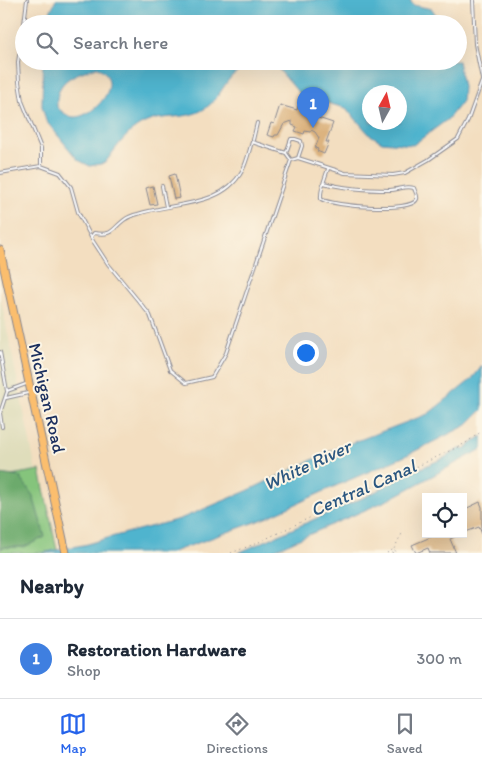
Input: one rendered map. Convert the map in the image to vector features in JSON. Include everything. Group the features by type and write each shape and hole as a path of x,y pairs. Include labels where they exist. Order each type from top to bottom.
{"main road":[{"name":"Michigan Road","path":"0,250 66,553"}],"lane":[{"path":"25,15 27,0"},
{"path":"291,160 298,158 344,173 393,175 405,173 428,160 458,138 468,120 482,80 476,44 473,0"},
{"path":"18,70 22,101 41,148 42,166"},
{"path":"86,227 94,233 107,234 131,216 205,200 223,192 238,178 243,170 257,124"},
{"path":"286,153 291,140 301,141 302,146 298,158"},
{"path":"252,142 286,153 291,160"},
{"path":"0,173 42,166 60,173 71,187 78,212 91,238 108,264 150,315 163,346 170,370 186,383 212,376 226,353 291,160"},
{"path":"324,183 337,187 373,190 394,190 409,186 414,188 417,200 414,204 398,207 327,203 321,199 324,183 328,169"},
{"path":"162,186 166,207"},
{"path":"91,238 94,233"},
{"path":"0,352 7,391 0,413 2,427"},
{"path":"7,391 28,383"},
{"path":"6,398 30,393"}],"path":[{"path":"231,553 257,543 458,447 482,431"},
{"path":"392,553 405,533"},
{"path":"387,553 394,549"},
{"path":"394,549 396,553"}],"shaded area":[{"path":"0,295 36,471 0,477"}],"green space":[{"path":"40,470 57,550 42,553 0,553 0,549 4,547 24,547 20,477 11,475"},
{"path":"0,474 20,477 33,496 45,537 24,547 4,547 0,549"}],"water":[{"path":"56,0 410,0 413,5 432,9 436,15 48,15"},
{"path":"43,70 87,70 68,79 59,90 57,107 62,112 73,117 89,112 104,98 108,90 109,81 106,74 101,70 240,70 228,81 214,100 202,110 192,114 144,123 129,133 105,163 90,166 78,160 46,121 42,106"},
{"path":"279,70 460,70 463,87 462,101 448,119 413,145 382,142 365,130 407,130 407,85 362,85 362,126 346,108 299,93"},
{"name":"White River","path":"482,366 482,410 467,425 403,457 261,520 170,553 42,553 88,544 180,519 247,491 333,450 428,414 472,379"},
{"path":"482,436 482,449 388,500 267,553 238,553 367,496 459,449 464,449"}],"building":[{"path":"280,105 297,110 298,106 316,113 315,117 333,123 324,154 315,148 319,138 315,132 311,130 310,132 305,131 304,134 295,131 297,127 292,125 292,121 284,124 278,135 274,137 267,135 271,123 274,124"},
{"path":"175,174 180,198 174,199 169,176"},
{"path":"153,186 157,204 150,205 146,188"},
{"path":"480,502 482,507 482,534 479,527 467,532 467,508"},
{"path":"429,538 452,538 450,539 456,553 430,553 428,548 416,553 412,545"}],"place":[{"name":"Restoration Hardware","path":"313,128"}],"water label":[{"name":"Central Canal","path":"363,488"}]}
